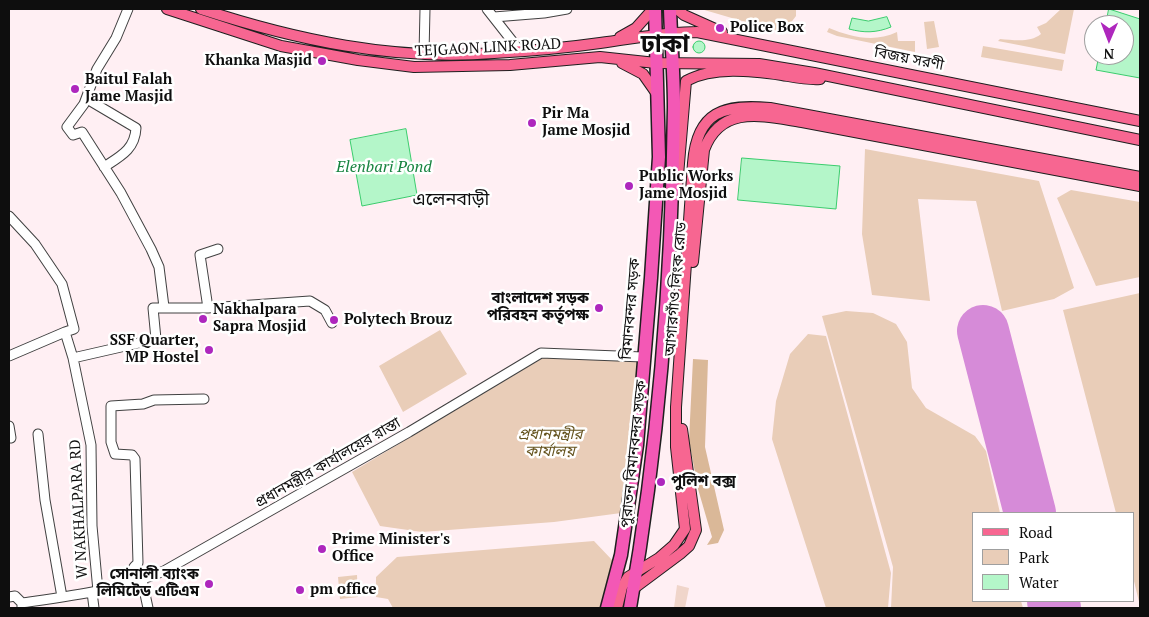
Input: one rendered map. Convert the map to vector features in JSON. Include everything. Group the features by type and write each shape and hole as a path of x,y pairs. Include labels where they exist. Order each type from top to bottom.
{"highway":[{"name":"বিমানবন্দর সড়ক","path":"608,608 621,555 637,445 659,157 654,9"},
{"path":"670,9 671,33"},
{"name":"পুরাতন বিমানবন্দর সড়ক","path":"630,608 650,486 668,235 674,107 671,33"},
{"path":"626,522 644,525"},
{"path":"621,555 638,558"}],"main road":[{"name":"TEJGAON LINK ROAD","path":"167,9 248,36 316,53 390,65 424,68 510,65 600,57 672,63"},
{"name":"TEJGAON LINK ROAD","path":"201,9 251,25 313,40 397,53 520,51 600,43 671,33"},
{"path":"600,43 621,37 636,28 654,9"},
{"path":"677,9 703,25 744,41"},
{"name":"বিজয় সরণী","path":"671,33 697,32 1140,121"},
{"path":"424,54 424,68"},
{"path":"600,57 630,65 651,81 658,96"},
{"path":"672,63 759,64 828,76 1140,140"},
{"path":"668,235 680,168 686,81 700,74 711,72 758,73 814,80 828,76"},
{"name":"আগারগাঁও লিংক রোড","path":"636,571 658,558 674,545 685,529 676,447 676,416 692,163 698,134 712,116 722,110 734,107 770,108 1140,177"},
{"name":"আগারগাঁও লিংক রোড","path":"633,590 689,546 696,530 685,462 682,408 704,150 708,138 715,129 729,120 739,117 775,118 1140,186"},
{"path":"617,608 624,582 636,571"}],"street":[{"path":"128,9 116,38 97,69 86,99 67,127 73,135 82,132 122,193 159,268 164,306"},
{"path":"424,54 425,9"},
{"path":"487,9 520,51"},
{"path":"494,17 567,9"},
{"path":"86,99 136,128 135,139 126,153 104,167"},
{"path":"9,216 35,244 62,284 74,329 9,356"},
{"path":"208,308 200,255 218,250"},
{"path":"74,358 156,339 153,308 164,306 208,308 310,301 324,310 332,323"},
{"name":"W NAKHALPARA RD","path":"65,332 74,358 91,445 94,608"},
{"name":"প্রধানমন্ত্রীর কার্যালয়ের রাস্তা","path":"22,606 95,592 142,580 186,560 409,432 541,353 643,357"},
{"path":"134,567 138,563 135,459 132,455 115,454 110,442 110,406 142,404 154,400 204,399"},
{"path":"9,426 11,438 9,438"},
{"path":"38,434 45,500 62,597"},
{"path":"142,580 148,608"},
{"path":"9,597 15,596 22,606"}],"green space":[{"path":"701,9 796,9 796,16 783,33"},
{"path":"1061,9 1074,9 1065,54 998,41 1000,39 1027,40 1037,37 1041,34 1037,27 1046,23"},
{"path":"934,21 939,47 927,49 924,22"},
{"path":"829,28 863,38 880,37 897,32 898,41 915,41 915,52 837,36 827,32"},
{"path":"983,46 1064,60 1062,71 981,57"},
{"path":"865,149 1039,181 1074,288 1054,299 1002,311 976,201 918,199 930,301 872,295 862,234"},
{"path":"1071,190 1140,202 1140,277 1096,286 1057,198"},
{"path":"1140,293 1140,606 1134,581 1134,512 1116,512 1063,310"},
{"path":"846,311 873,313 896,324 907,342 912,388 926,408 975,436 986,451 1000,512 972,512 972,602 1021,602 1023,608 891,608 893,567 822,316"},
{"path":"440,330 467,374 403,412 379,366"},
{"path":"808,334 826,336 891,573 888,608 826,608 772,439 776,401 790,354"},
{"name":"প্রধানমন্ত্রীর কার্যালয়","path":"546,356 638,362 621,513 554,522 422,532 380,526 352,472"},
{"path":"594,541 613,561 603,608 393,608 388,599 376,597 376,577 397,557"},
{"path":"357,575 358,597 340,599 338,577"}],"shaded area":[{"path":"693,359 708,360 705,447 724,530 718,543 707,545 712,537 698,489 689,440"},
{"path":"677,585 689,588 685,608 674,608"}],"water":[{"path":"1109,9 1128,15 1108,15"},
{"path":"887,17 891,27 886,29 870,32 849,29 852,18 868,21"},
{"path":"1134,17 1140,19 1140,78 1096,70 1097,65 1134,65"},
{"path":"697,41 701,41 705,47 701,53 697,53 693,49 693,45"},
{"name":"Elenbari Pond","path":"406,129 417,195 362,206 350,140"},
{"path":"742,158 840,166 836,209 738,200"}],"runway":[{"path":"983,331 1030,512"},
{"path":"1053,602 1055,608"}],"place":[{"name":"Police Box","path":"720,28"},
{"name":"Khanka Masjid","path":"322,61"},
{"name":"Baitul Falah Jame Masjid","path":"75,89"},
{"name":"Pir Ma Jame Mosjid","path":"532,123"},
{"name":"Public Works Jame Mosjid","path":"629,186"},
{"name":"বাংলাদেশ সড়ক পরিবহন কর্তৃপক্ষ","path":"599,308"},
{"name":"Nakhalpara Sapra Mosjid","path":"203,319"},
{"name":"Polytech Brouz","path":"334,320"},
{"name":"SSF Quarter, MP Hostel","path":"209,350"},
{"name":"পুলিশ বক্স","path":"661,482"},
{"name":"Prime Minister's Office","path":"322,549"},
{"name":"সোনালী ব্যাংক লিমিটেড এটিএম","path":"209,584"},
{"name":"pm office","path":"300,590"}],"district":[{"name":"ঢাকা","path":"665,45"},
{"name":"এলেনবাড়ী","path":"451,200"}]}
